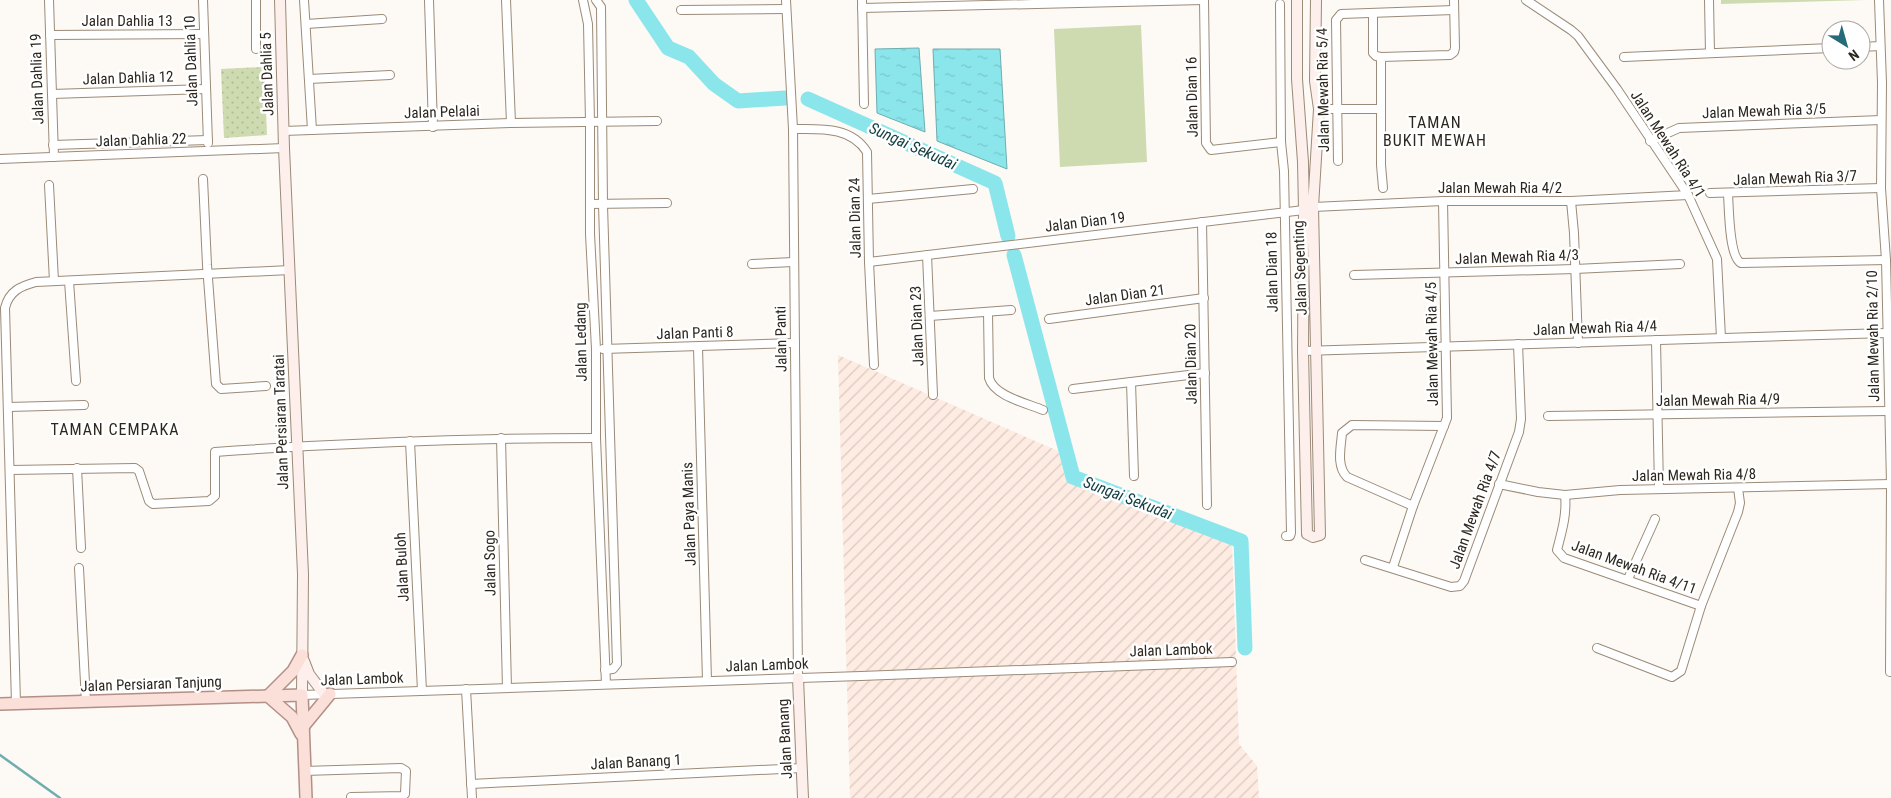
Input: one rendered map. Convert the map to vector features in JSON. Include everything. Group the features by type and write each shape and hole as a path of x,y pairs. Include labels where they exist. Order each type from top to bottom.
{"main road":[{"path":"302,655 293,671 268,696 292,717 303,733"},
{"path":"303,733 327,694"},
{"path":"302,695 306,798"},
{"name":"Jalan Persiaran Tanjung","path":"0,704 302,695"}],"street":[{"name":"Jalan Dahlia 19","path":"49,0 54,157"},
{"name":"Jalan Dahlia 10","path":"203,0 208,151"},
{"path":"256,0 256,49"},
{"name":"Jalan Dahlia 5","path":"280,0 284,148"},
{"path":"304,0 312,130"},
{"path":"429,0 433,127"},
{"path":"506,0 511,123"},
{"name":"Jalan Ledang","path":"583,0 588,24 590,204 596,349 596,438 606,684"},
{"path":"596,0 601,7 601,122 617,664 613,669 605,670"},
{"name":"Jalan Panti","path":"786,0 793,129 798,678"},
{"path":"864,104 862,4 1204,0"},
{"name":"Jalan Dian 16","path":"1204,0 1206,143 1208,148 1211,150 1281,142"},
{"name":"Jalan Segenting","path":"1297,0 1298,86 1309,208 1317,350 1320,535 1313,537 1307,534 1304,350 1309,208 1319,109 1316,81 1316,0"},
{"path":"1373,13 1373,53 1376,56 1450,55 1456,48 1454,0"},
{"name":"Jalan Mewah Ria 4/1","path":"1526,0 1578,36 1617,89 1650,141 1688,195 1717,259 1721,338"},
{"path":"1708,0 1710,52"},
{"name":"Jalan Mewah Ria 2/10","path":"1879,0 1882,83 1881,188 1886,260 1891,484 1890,672"},
{"name":"Jalan Dian 18","path":"1280,4 1281,142 1284,171 1291,533 1290,536 1286,536"},
{"path":"681,10 786,9"},
{"name":"Jalan Mewah Ria 5/4","path":"1338,161 1336,20 1341,14 1454,10"},
{"path":"306,24 382,19"},
{"path":"1297,31 1302,42 1306,43 1314,38 1316,32"},
{"name":"Jalan Dahlia 13","path":"50,35 204,34"},
{"path":"1871,46 1880,46"},
{"path":"1624,57 1821,48"},
{"path":"1381,57 1380,109 1383,188"},
{"path":"1298,86 1301,75 1307,73 1312,75 1316,81"},
{"path":"309,79 390,75"},
{"name":"Jalan Dahlia 12","path":"52,94 206,89"},
{"path":"1319,109 1380,109"},
{"name":"Jalan Mewah Ria 3/5","path":"1650,141 1679,128 1881,120"},
{"name":"Jalan Pelalai","path":"283,131 511,123 657,121"},
{"name":"Jalan Dian 24","path":"793,129 835,130 863,145 867,152 869,262 874,366"},
{"path":"53,144 208,140"},
{"name":"Jalan Dahlia 22","path":"0,159 284,148"},
{"name":"Jalan Persiaran Taratai","path":"284,148 303,574 302,695"},
{"path":"0,150 0,159"},
{"path":"203,179 216,384 222,389 266,386"},
{"path":"49,185 54,281"},
{"name":"Jalan Mewah Ria 3/7","path":"1710,193 1728,194 1881,188"},
{"path":"868,200 973,189"},
{"path":"1728,194 1730,233 1735,258 1741,263 1886,260"},
{"name":"Jalan Mewah Ria 4/2","path":"1309,208 1443,201 1571,201 1688,195"},
{"name":"Jalan Mewah Ria 4/5","path":"1394,567 1413,506 1447,418 1443,201"},
{"path":"1571,201 1578,343"},
{"path":"590,204 667,203"},
{"name":"Jalan Dian 19","path":"869,262 1309,208"},
{"name":"Jalan Dian 20","path":"1202,222 1207,505"},
{"name":"Jalan Dian 23","path":"927,255 933,395"},
{"path":"752,264 793,262"},
{"name":"Jalan Mewah Ria 4/3","path":"1354,275 1680,264"},
{"path":"16,703 5,308 7,301 13,292 22,286 36,282 290,270"},
{"path":"69,281 76,381"},
{"name":"Jalan Dian 21","path":"1049,318 1204,298"},
{"path":"930,316 1011,310"},
{"path":"988,312 989,378 991,384 999,392 1043,410"},
{"name":"Jalan Mewah Ria 4/4","path":"1304,350 1887,334"},
{"path":"1656,340 1659,489"},
{"name":"Jalan Panti 8","path":"596,349 796,343"},
{"name":"Jalan Mewah Ria 4/7","path":"1366,560 1394,567 1452,587 1460,586 1464,581 1521,419 1518,344"},
{"name":"Jalan Paya Manis","path":"698,347 707,681"},
{"path":"1073,389 1205,373"},
{"path":"1131,382 1134,476"},
{"path":"8,406 84,405"},
{"name":"Jalan Mewah Ria 4/9","path":"1548,416 1888,411"},
{"path":"1413,506 1342,472 1340,466 1342,432 1352,425 1444,426"},
{"path":"10,470 135,468 139,471 149,502 153,504 209,501 214,496 215,452 410,441 501,438 596,438"},
{"name":"Jalan Sogo","path":"501,438 507,688"},
{"name":"Jalan Buloh","path":"410,441 422,691"},
{"path":"77,468 80,548"},
{"name":"Jalan Mewah Ria 4/8","path":"1499,484 1564,495 1659,489 1891,484"},
{"path":"1597,648 1672,677 1681,671 1701,606 1738,512 1740,503 1738,488"},
{"name":"Jalan Mewah Ria 4/11","path":"1564,495 1566,504 1564,521 1557,550 1564,558 1701,606"},
{"path":"1628,579 1655,519"},
{"path":"80,568 86,702"},
{"path":"302,655 309,674 327,694"},
{"name":"Jalan Lambok","path":"302,695 1232,662"},
{"name":"Jalan Banang","path":"798,678 803,798"},
{"path":"466,689 472,798"},
{"path":"304,771 401,768 406,771 405,794 351,797"},
{"name":"Jalan Banang 1","path":"471,784 802,768"}],"shaded area":[{"path":"838,355 1058,451 1066,479 1232,543 1239,744 1257,766 1259,798 850,798"}],"green space":[{"path":"1721,0 1865,0 1721,4"},
{"path":"1141,25 1147,162 1060,167 1054,29"},
{"path":"264,67 267,135 224,138 221,69"}],"water":[{"path":"919,48 925,132 877,113 875,49"},
{"path":"933,49 1000,49 1007,169 937,141"}],"waterway":[{"name":"Sungai Sekudai","path":"636,0 668,48 689,57 714,84 738,101 785,98"},
{"name":"Sungai Sekudai","path":"808,99 995,183 1008,236"},
{"name":"Sungai Sekudai","path":"1014,255 1073,477 1241,541 1245,648"},
{"path":"0,755 60,798"}],"district":[{"name":"TAMAN BUKIT MEWAH","path":"1435,131"},
{"name":"TAMAN CEMPAKA","path":"115,429"}]}
